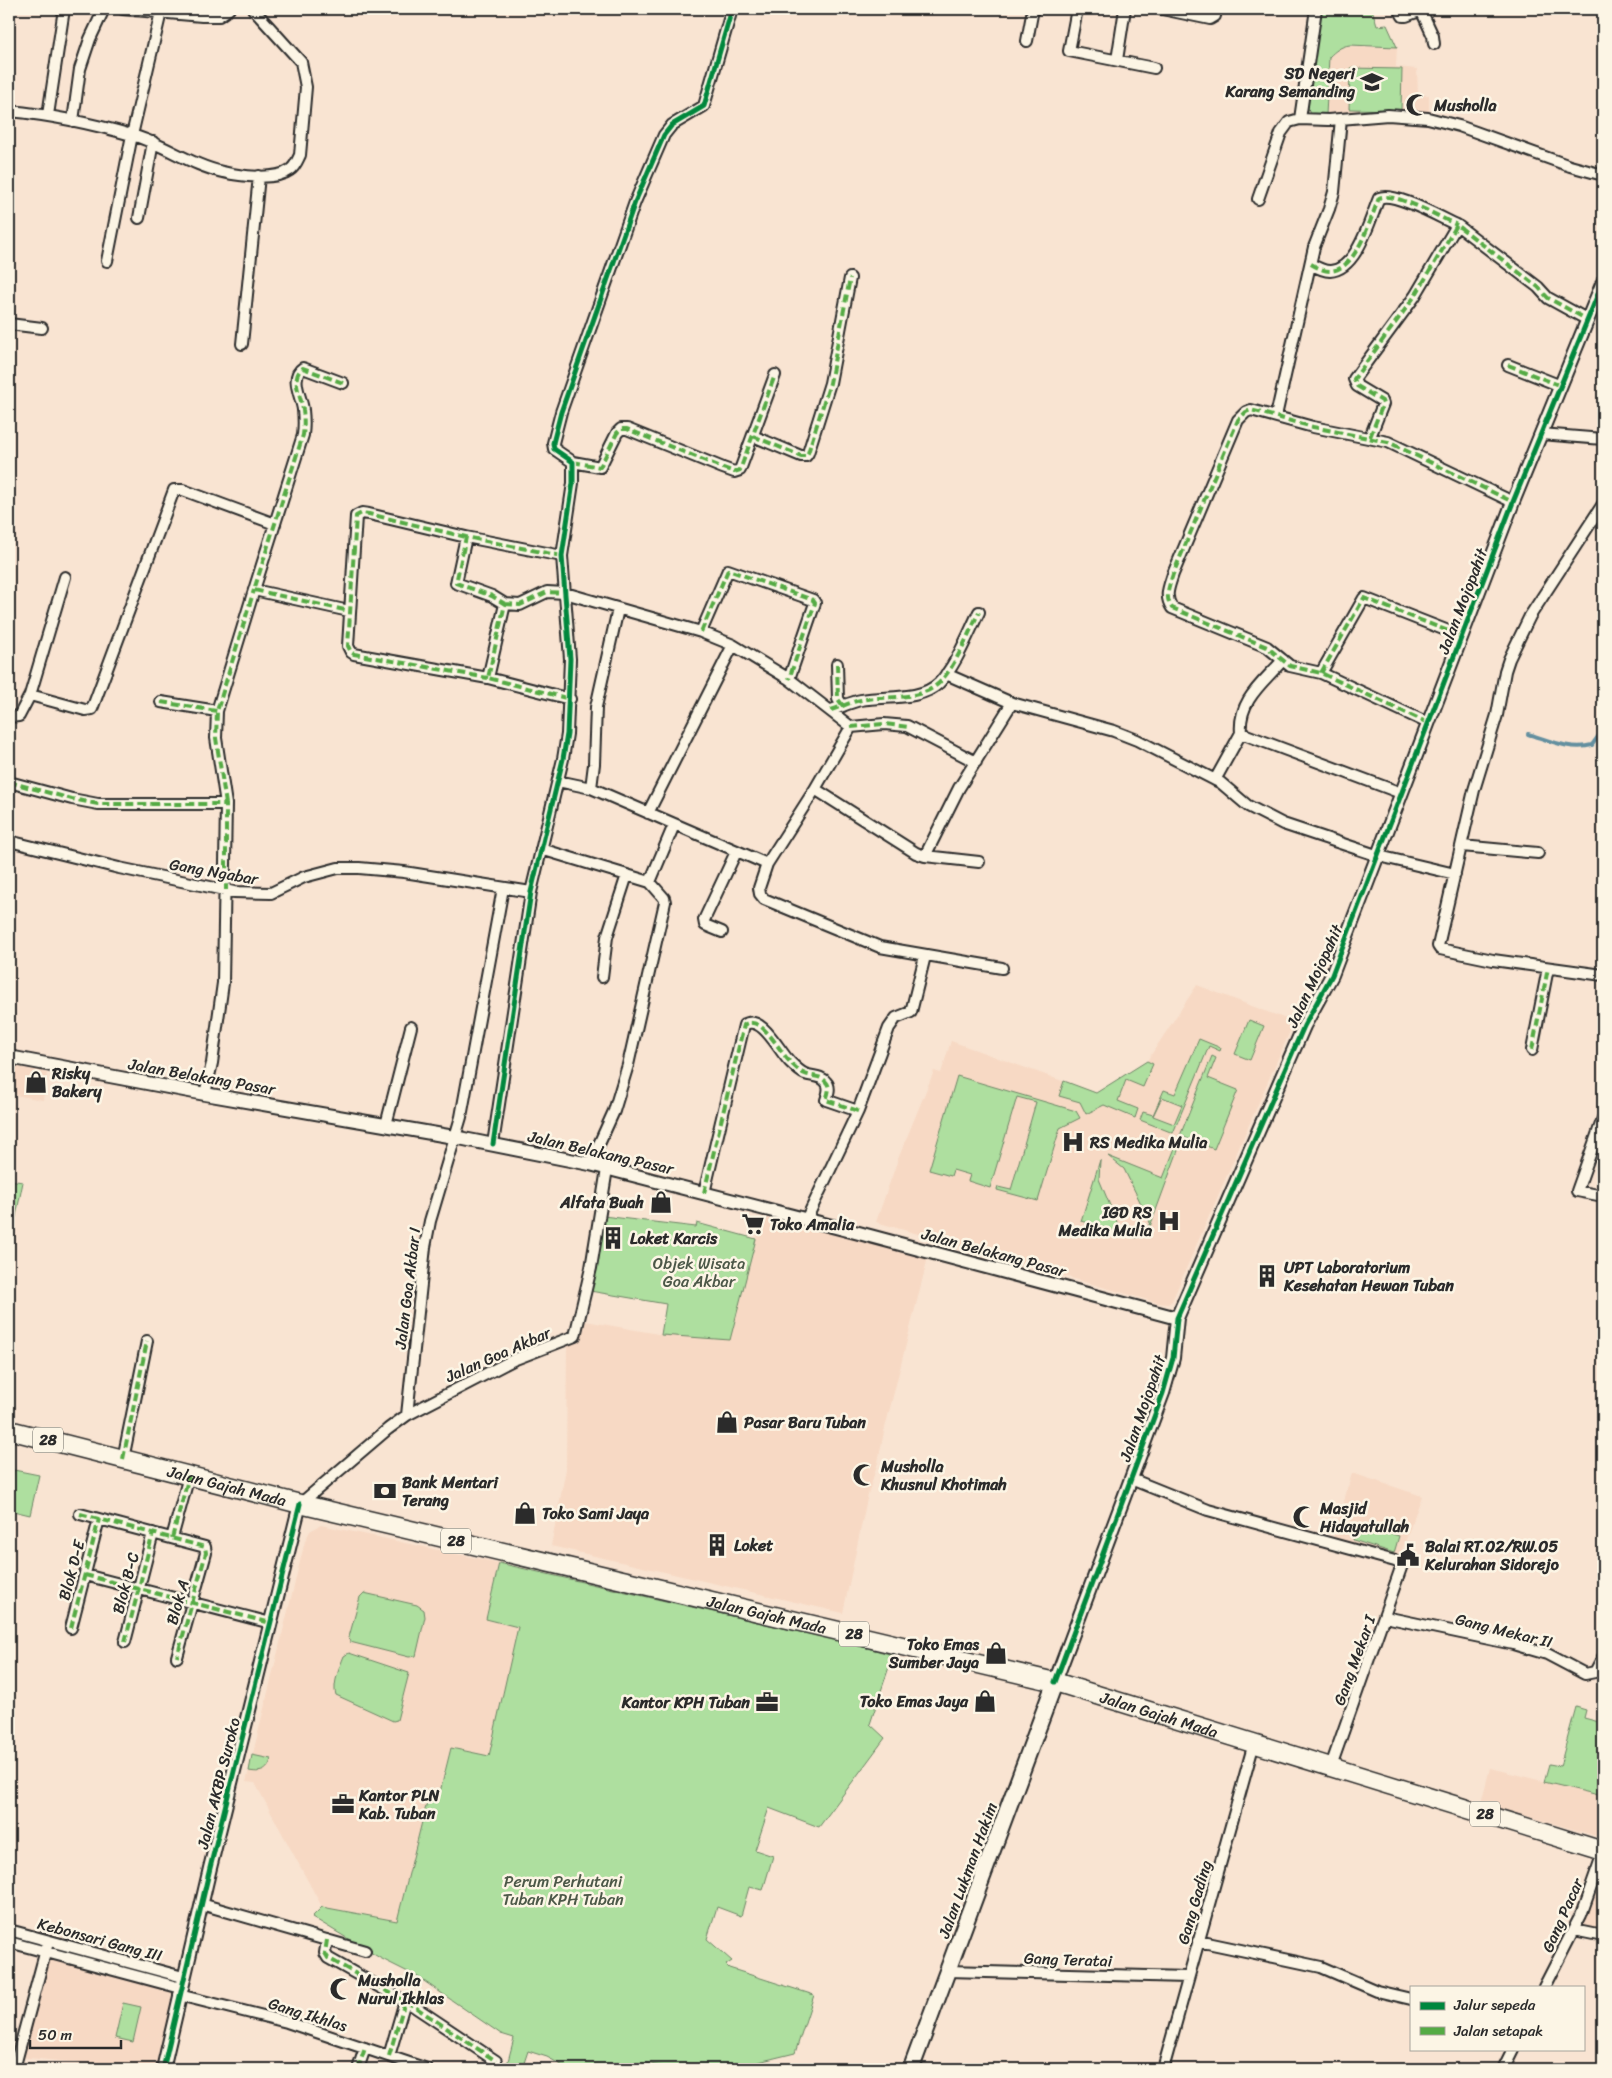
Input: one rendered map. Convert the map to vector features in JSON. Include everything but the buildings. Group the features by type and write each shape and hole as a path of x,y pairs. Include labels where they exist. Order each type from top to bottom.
{"highway":[{"name":"Jalan Gajah Mada","path":"9,1430 300,1504 1055,1682 1331,1766 1603,1852"}],"main road":[{"name":"Jalan Lukman Hakim","path":"911,2069 1055,1682"}],"street":[{"path":"48,115 64,9"},
{"path":"73,121 80,69 90,39 104,9"},
{"path":"123,9 202,16 219,16 229,9"},
{"path":"9,111 48,115 153,142 221,172 259,176 282,174 296,164 300,155 306,87 302,62 253,9"},
{"path":"732,9 704,106 672,125 664,135 635,202 561,412 553,447 573,462 600,467 617,433 627,429 734,472 740,470 744,464 774,374"},
{"path":"1027,41 1033,9"},
{"path":"1077,9 1069,51 1154,68"},
{"path":"1116,60 1125,9"},
{"path":"1162,9 1210,19 1214,16 1216,9"},
{"path":"1300,119 1316,9"},
{"path":"1399,9 1403,16 1423,10 1433,36 1434,44"},
{"path":"107,261 132,136 161,12"},
{"path":"1258,199 1281,132 1289,122 1300,119 1341,119 1388,115 1428,118 1459,126 1570,166 1603,175"},
{"path":"1276,416 1314,247 1334,192 1341,119"},
{"path":"139,218 153,142"},
{"path":"242,344 259,176"},
{"path":"1311,264 1328,271 1334,270 1355,256 1379,198 1384,196 1396,198 1457,225 1538,287 1548,298 1588,320"},
{"path":"1370,437 1383,404 1382,401 1357,386 1354,378 1415,296 1457,225"},
{"path":"753,436 802,456 806,456 808,453 830,383 850,278"},
{"name":"Jalan Mojopahit","path":"1055,1682 1166,1383 1174,1350 1177,1318 1304,1026 1332,975 1513,502 1603,282"},
{"path":"9,324 42,328"},
{"path":"1508,365 1561,386"},
{"path":"205,1094 212,1062 223,983 226,890 226,804 216,738 217,711 304,429 303,409 296,386 300,370 303,368 342,383"},
{"path":"1428,723 1321,673 1290,666 1267,647 1172,608 1166,594 1173,574 1238,420 1251,410 1313,427 1388,442 1513,502"},
{"path":"1541,434 1603,439"},
{"path":"493,1144 531,892 558,781 567,734 570,699 570,642 562,556 573,483 573,462"},
{"path":"30,695 85,710 92,709 174,490 183,490 275,524"},
{"path":"1603,504 1530,616 1509,659 1497,715 1474,790 1438,946 1440,949 1493,960 1603,975"},
{"path":"562,556 466,537 369,514 357,514 355,518 348,646 354,654 488,678 570,699"},
{"path":"466,537 456,583 492,596 505,604 520,605 547,592 565,593 701,632 733,644 789,679 851,727 884,724 907,726 976,762"},
{"path":"701,632 728,570 813,600 815,603 789,679"},
{"path":"9,716 19,716 30,695 65,577"},
{"path":"254,590 349,612"},
{"path":"1321,673 1364,598 1461,636"},
{"path":"488,678 505,604"},
{"path":"591,788 594,764 596,707 618,609"},
{"path":"831,710 859,700 909,696 937,684 946,674 979,612"},
{"path":"648,813 733,644"},
{"path":"1215,780 1240,733 1240,719 1243,708 1283,660"},
{"path":"837,664 838,699 843,706"},
{"path":"946,674 1012,703 1114,731 1163,753 1215,780 1228,788 1248,806 1283,824 1379,856 1455,874"},
{"path":"161,702 217,711"},
{"path":"925,856 959,788 1012,703"},
{"path":"851,727 815,789 767,864 759,888 760,894 764,899 868,944 925,956 1002,968"},
{"path":"1240,733 1401,794"},
{"path":"558,781 591,788 767,864"},
{"path":"9,782 98,804 226,804"},
{"path":"815,789 916,853 925,856 979,862"},
{"path":"650,882 674,825"},
{"name":"Gang Ngabar","path":"9,841 119,868 226,890 255,894 272,893 304,877 338,868 404,872 531,892"},
{"path":"1462,846 1538,853"},
{"path":"541,849 650,882 664,898 665,902 628,1065 614,1111 590,1164"},
{"path":"722,932 705,925 704,920 736,852"},
{"path":"602,976 603,951 627,875"},
{"name":"Jalan Goa Akbar I","path":"407,1415 425,1247 465,1098 503,888"},
{"path":"806,1220 858,1111 889,1028 896,1018 911,1012 925,956"},
{"path":"1532,1050 1548,968"},
{"path":"704,1193 744,1024 753,1021 760,1025 791,1064 805,1074 825,1080 828,1084 829,1092 826,1100 858,1111"},
{"path":"386,1125 411,1027"},
{"name":"Jalan Belakang Pasar","path":"9,1057 205,1094 493,1144 590,1164 1177,1318"},
{"path":"1603,1118 1577,1192 1603,1196"},
{"name":"Jalan Goa Akbar","path":"300,1504 407,1415 514,1360 575,1336 591,1268 607,1169"},
{"path":"123,1459 146,1341"},
{"path":"80,1514 172,1538 189,1476"},
{"name":"Gang Mekar I","path":"1131,1479 1202,1508 1401,1564 1402,1572 1331,1766"},
{"name":"Jalan AKBP Suroko","path":"163,2069 201,1904 300,1504"},
{"name":"Blok D-E","path":"71,1628 99,1519"},
{"name":"Blok B-C","path":"125,1642 153,1533"},
{"name":"Blok A","path":"172,1538 206,1548 206,1555 177,1657"},
{"path":"85,1575 271,1624"},
{"name":"Gang Mekar II","path":"1385,1617 1543,1652 1585,1674 1595,1672 1603,1657"},
{"name":"Gang Gading","path":"1162,2069 1254,1743"},
{"name":"Gang Pacar","path":"1545,1986 1586,1903 1603,1852"},
{"path":"201,1904 365,1951"},
{"name":"Kebonsari Gang III","path":"9,1930 183,1979"},
{"path":"1574,1930 1603,1936"},
{"path":"14,2069 48,1940"},
{"path":"327,1940 326,1957 405,2001 496,2061"},
{"path":"1198,1941 1321,1967 1377,1991 1410,1999"},
{"path":"9,1942 183,1979"},
{"name":"Gang Teratai","path":"948,1970 1188,1977"},
{"name":"Gang Ikhlas","path":"183,1979 272,2018 427,2069"},
{"path":"389,2056 405,2001"},
{"path":"358,2069 365,2048"},
{"path":"1503,2069 1512,2050"}],"shaded area":[{"name":"SD Negeri Karang Semanding","path":"1347,46 1397,47 1396,67 1417,69 1418,96 1429,95 1429,114 1326,115 1329,57 1339,49"},
{"name":"RS Medika Mulia","path":"1197,985 1294,1022 1172,1301 1168,1304 1158,1303 876,1222 898,1159 934,1071 941,1073 951,1041 1096,1093 1147,1061"},
{"path":"9,1065 47,1073 43,1100 9,1094"},
{"name":"Pasar Baru Tuban","path":"762,1217 928,1257 878,1462 868,1494 843,1613 551,1546 566,1469 567,1344 580,1340 585,1321 664,1335 691,1336 737,1310"},
{"path":"1352,1473 1422,1496 1399,1558 1333,1539"},
{"path":"321,1525 499,1563 486,1619 519,1627 489,1756 451,1748 438,1796 429,1795 397,1921 322,1907 255,1783 246,1782 305,1541 310,1531"},
{"path":"1490,1768 1603,1796 1603,1838 1481,1803"},
{"path":"1603,1864 1603,1933 1580,1927"},
{"path":"49,1956 174,1991 157,2069 137,2069 20,2057"}],"green space":[{"path":"1321,9 1372,9 1377,26 1387,25 1397,47 1350,45 1336,51 1329,57 1326,115 1310,115 1308,108"},
{"path":"1350,68 1402,69 1401,110 1349,109"},
{"path":"1249,1020 1264,1026 1250,1060 1235,1054"},
{"path":"1199,1039 1221,1048 1220,1051 1209,1046 1173,1133 1140,1120 1143,1112 1153,1115 1164,1090 1175,1094","holes":["1162,1097 1182,1105 1174,1124 1153,1116"]},
{"path":"1212,1056 1216,1058 1208,1078 1238,1090 1214,1149 1183,1137 1148,1232 1136,1238 1081,1221 1100,1160 1099,1179 1121,1232 1136,1236 1147,1231 1150,1222 1124,1169 1108,1156 1163,1178"},
{"path":"1147,1061 1153,1064 1143,1087 1126,1080 1118,1101 1138,1109 1135,1118 1104,1105 1086,1114 1080,1102 1059,1096 1064,1081 1096,1093"},
{"path":"957,1076 1076,1111 1080,1118 1060,1128 1038,1201 997,1190 998,1187 1011,1190 1036,1102 1017,1097 990,1188 968,1181 970,1175 953,1170 951,1176 929,1170"},
{"path":"9,1180 23,1182 9,1250"},
{"name":"Objek Wisata Goa Akbar","path":"603,1216 696,1227 697,1223 756,1239 730,1340 661,1335 666,1304 590,1291"},
{"path":"14,1470 39,1475 30,1515 9,1510 9,1492"},
{"path":"1359,1524 1399,1536 1394,1553 1353,1540"},
{"name":"Perum Perhutani Tuban KPH Tuban","path":"499,1563 849,1643 893,1655 870,1724 885,1738 819,1827 769,1808 755,1850 773,1856 763,1890 749,1887 741,1916 717,1907 707,1939 732,1961 726,1965 729,1968 814,1995 795,2053 730,2069 675,2069 646,2063 645,2069 569,2069 547,2057 528,2051 522,2069 507,2065 514,2038 501,2034 418,1977 380,1958 312,1917 322,1907 397,1921 429,1794 439,1796 451,1748 489,1756 518,1627 486,1619"},
{"path":"364,1593 417,1605 424,1610 425,1617 416,1656 409,1657 350,1642 349,1637 360,1597"},
{"path":"349,1653 409,1673 397,1720 393,1721 336,1695 335,1686 339,1670 344,1656"},
{"path":"1576,1707 1586,1710 1584,1718 1603,1723 1603,1796 1544,1782 1549,1764 1560,1766"},
{"path":"252,1755 271,1759 268,1767 260,1772 249,1771"},
{"path":"123,2003 141,2007 133,2042 115,2038"}],"waterway":[{"path":"1528,734 1576,747 1592,745 1603,730"}],"marked path":[{"path":"1311,264 1330,271 1348,262 1367,230 1379,198 1395,198 1457,225"},
{"path":"1370,437 1383,404 1382,401 1357,386 1354,379 1415,296 1457,225 1538,287 1548,298 1588,320"},
{"path":"753,436 801,456 806,456 808,453 830,383 850,278"},
{"path":"1508,365 1561,386"},
{"path":"343,383 303,368 299,372 297,388 303,410 303,435 254,590 349,611"},
{"path":"573,462 600,467 617,433 621,429 627,429 734,472 740,470 775,375"},
{"path":"1428,723 1321,673 1290,666 1267,647 1172,608 1168,595 1173,574 1238,420 1251,410 1313,427 1388,442 1513,502"},
{"path":"466,537 369,514 362,513 356,516 348,646 354,654 488,678"},
{"path":"562,556 466,537 456,583 492,596 505,604 488,678 570,699"},
{"path":"701,632 728,570 813,600 815,603 789,679"},
{"path":"226,804 216,738 217,711 254,590"},
{"path":"505,604 520,605 547,592 565,593"},
{"path":"1321,673 1364,598 1461,636"},
{"path":"831,710 861,700 902,697 931,689 939,683 951,668 979,612"},
{"path":"837,664 838,699 843,706"},
{"path":"161,702 217,711"},
{"path":"851,727 884,724 909,727"},
{"path":"9,782 98,804 226,804 226,890"},
{"path":"1532,1050 1548,968"},
{"path":"704,1193 744,1025 750,1023 757,1024 769,1035 797,1069 805,1074 824,1080 829,1088 826,1100 858,1111"},
{"path":"123,1459 147,1341"},
{"path":"172,1538 189,1476"},
{"path":"80,1514 205,1547 206,1553 177,1657"},
{"path":"71,1628 99,1519"},
{"path":"125,1642 153,1533"},
{"path":"85,1575 271,1623"},
{"path":"327,1940 325,1953 328,1958 415,2007 496,2061"},
{"path":"389,2056 405,2001"},
{"path":"358,2069 365,2048"}],"cycle path":[{"path":"493,1144 531,892 563,759 567,734 570,659 562,556 573,483 573,462 554,449 553,443 561,412 635,202 664,135 672,125 704,106 732,9"},
{"path":"1055,1682 1163,1393 1173,1358 1177,1318 1304,1026 1332,975 1513,502 1603,282"},
{"path":"163,2069 210,1868 300,1504"}],"place":[{"name":"SD Negeri Karang Semanding","path":"1372,82"},
{"name":"Musholla","path":"1417,105"},
{"name":"Risky Bakery","path":"36,1082"},
{"name":"RS Medika Mulia","path":"1073,1142"},
{"name":"Alfata Buah","path":"661,1202"},
{"name":"IGD RS Medika Mulia","path":"1169,1221"},
{"name":"Toko Amalia","path":"753,1224"},
{"name":"Loket Karcis","path":"613,1238"},
{"name":"UPT Laboratorium Kesehatan Hewan Tuban","path":"1267,1276"},
{"name":"Pasar Baru Tuban","path":"727,1422"},
{"name":"Musholla Khusnul Khotimah","path":"864,1475"},
{"name":"Bank Mentari Terang","path":"385,1491"},
{"name":"Toko Sami Jaya","path":"525,1513"},
{"name":"Masjid Hidayatullah","path":"1304,1517"},
{"name":"Loket","path":"717,1545"},
{"name":"Balai RT.02/RW.05 Kelurahan Sidorejo","path":"1408,1555"},
{"name":"Toko Emas Sumber Jaya","path":"996,1653"},
{"name":"Toko Emas Jaya","path":"985,1701"},
{"name":"Kantor KPH Tuban","path":"767,1702"},
{"name":"Kantor PLN Kab. Tuban","path":"343,1804"},
{"name":"Musholla Nurul Ikhlas","path":"341,1989"}]}
